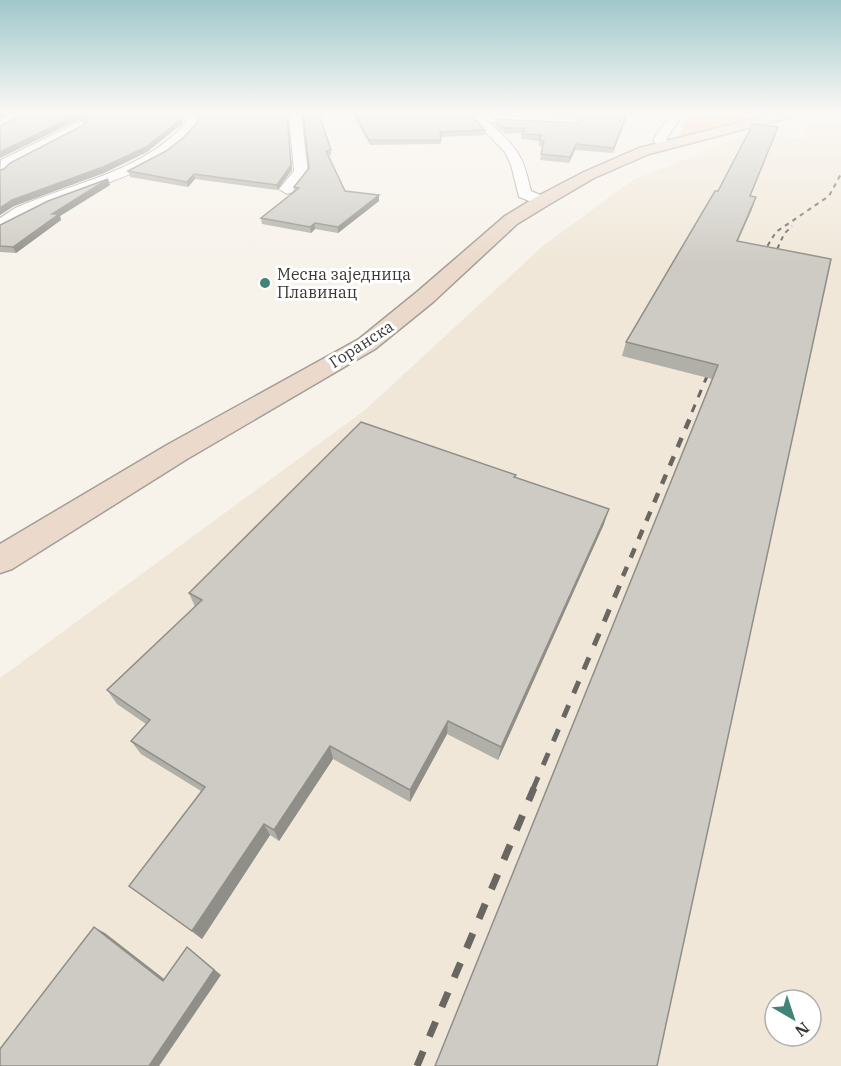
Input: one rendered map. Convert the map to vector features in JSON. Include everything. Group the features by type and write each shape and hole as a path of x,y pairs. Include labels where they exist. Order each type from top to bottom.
{"main road":[{"name":"Горанска","path":"0,560 177,452 374,339 510,220 613,164"}],"street":[{"path":"4,216 135,164"},
{"path":"287,189 301,172 300,164"},
{"path":"517,164 524,194 542,201"}],"shaded area":[{"path":"674,164 841,164 841,1066 0,1066 0,678 365,410 544,245 633,180"}],"building":[{"path":"9,164 110,164 12,200 0,208 0,170"},
{"path":"142,164 291,165 277,185 194,174 187,182 128,171"},
{"path":"309,164 332,164 345,191 379,195 338,227 315,223 310,227 261,218 299,188 294,187 309,168"},
{"path":"732,164 763,164 750,196 756,197 737,241 831,259 657,1066 435,1066 718,365 626,342 715,191 718,191"},
{"path":"108,179 52,214 59,214 13,247 0,246 0,225 48,201"},
{"path":"361,422 609,509 501,747 448,721 410,790 330,746 274,830 264,824 192,931 129,886 205,787 131,741 150,720 107,690 202,600 189,593"},
{"path":"94,927 163,981 187,947 214,970 149,1066 0,1066 0,1049"}],"railway":[{"path":"758,261 776,232 829,196 841,174"},
{"path":"770,265 784,234 792,226"},
{"path":"692,412 713,362"},
{"path":"623,576 693,411"},
{"path":"533,789 624,575"},
{"path":"417,1066 534,788"}],"place":[{"name":"Месна заједница Плавинац","path":"265,283"}]}
